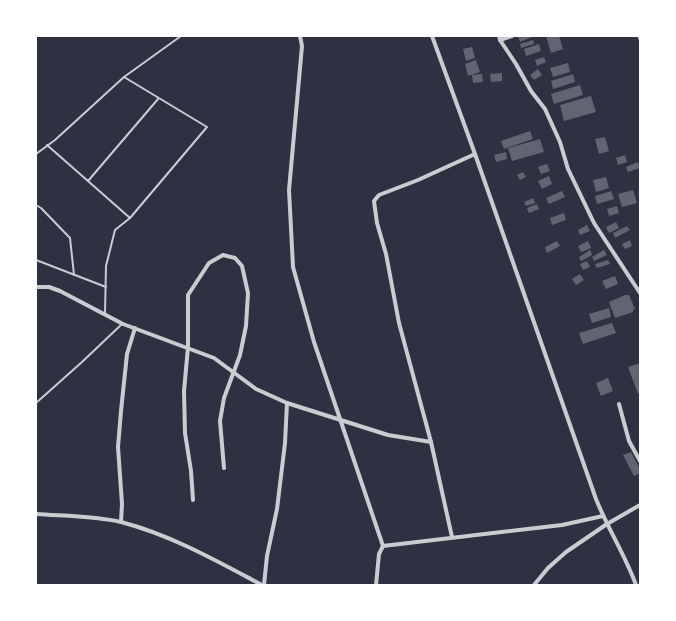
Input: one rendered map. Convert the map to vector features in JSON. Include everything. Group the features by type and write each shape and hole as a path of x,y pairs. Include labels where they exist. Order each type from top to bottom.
{"street":[{"path":"300,36 302,46 289,190 293,267 314,342 383,546 379,554 376,585"},
{"path":"432,36 603,516 621,550 636,585"},
{"path":"512,36 500,38 531,92 545,109 560,142 568,169 594,223 640,293"},
{"path":"452,537 431,442 399,323 386,254 377,222 374,201 379,195 418,180 475,154"},
{"path":"193,500 191,470 185,433 184,391 188,347 188,295 209,263 223,255 235,258 242,266 248,292 246,326 240,355 224,398 220,421 224,468"},
{"path":"36,287 60,290 123,324 188,347 214,358 256,389 287,403 388,435 431,442"},
{"path":"121,522 122,504 118,447 120,411 127,354 135,328"},
{"path":"36,514 121,522 204,554 263,585 278,501 285,443 287,403"},
{"path":"619,404 629,440 640,461"},
{"path":"534,585 548,568 566,552 607,524 640,505"},
{"path":"383,546 562,525 603,516"}],"lane":[{"path":"36,154 124,77 181,36"},
{"path":"105,315 106,266 115,230 130,218 207,127 124,77"},
{"path":"88,181 159,98"},
{"path":"47,145 130,218"},
{"path":"36,205 41,208 70,238 74,275"},
{"path":"36,260 106,287"},
{"path":"36,403 123,324"}],"building":[{"path":"518,36 531,36 532,37 520,42"},
{"path":"546,36 559,36 563,49 551,53"},
{"path":"533,40 534,44 521,48 520,44"},
{"path":"539,44 541,51 526,56 524,49"},
{"path":"472,47 475,58 466,61 463,49"},
{"path":"544,57 546,62 537,66 535,60"},
{"path":"476,60 480,72 468,76 465,64"},
{"path":"568,63 570,72 553,77 550,68"},
{"path":"538,69 542,75 534,80 530,75"},
{"path":"502,73 502,81 491,82 490,74"},
{"path":"482,74 483,82 473,83 472,75"},
{"path":"573,74 575,82 553,89 551,81"},
{"path":"580,85 583,95 554,104 551,94"},
{"path":"591,96 596,112 564,121 560,105"},
{"path":"530,131 533,139 504,149 501,141"},
{"path":"605,137 609,151 599,154 595,139"},
{"path":"540,139 544,152 512,161 508,148"},
{"path":"506,152 507,159 496,162 494,155"},
{"path":"625,155 627,162 618,165 616,158"},
{"path":"638,162 640,168 628,172 626,167"},
{"path":"547,164 550,171 541,174 538,167"},
{"path":"523,172 526,177 520,180 517,175"},
{"path":"549,176 552,184 542,189 538,181"},
{"path":"606,177 609,188 596,192 593,180"},
{"path":"633,190 637,203 622,207 618,194"},
{"path":"562,191 565,197 549,204 546,198"},
{"path":"611,191 614,199 597,204 595,196"},
{"path":"533,198 535,203 526,206 524,202"},
{"path":"537,204 539,209 529,213 527,208"},
{"path":"617,206 619,213 609,216 607,209"},
{"path":"564,213 566,220 552,225 550,218"},
{"path":"616,222 619,228 609,233 606,227"},
{"path":"587,225 590,231 580,235 578,230"},
{"path":"627,226 630,230 615,238 613,233"},
{"path":"630,240 632,246 625,249 622,244"},
{"path":"557,241 560,246 547,253 545,247"},
{"path":"588,241 591,248 581,252 578,246"},
{"path":"590,250 592,255 581,261 579,257"},
{"path":"604,250 607,255 594,261 592,257"},
{"path":"608,260 610,264 597,268 595,264"},
{"path":"587,261 590,267 583,270 580,264"},
{"path":"580,274 584,280 576,285 572,279"},
{"path":"615,276 618,284 606,289 602,281"},
{"path":"625,295 629,295 635,309 633,312 615,318 609,302"},
{"path":"609,308 611,317 592,323 589,314"},
{"path":"612,323 616,333 583,344 579,333"},
{"path":"640,363 640,391 638,394 628,367"},
{"path":"608,378 613,391 601,396 596,383"},
{"path":"631,452 640,469 640,473 634,476 623,455"}],"railway":[{"path":"638,36 640,41"}]}
